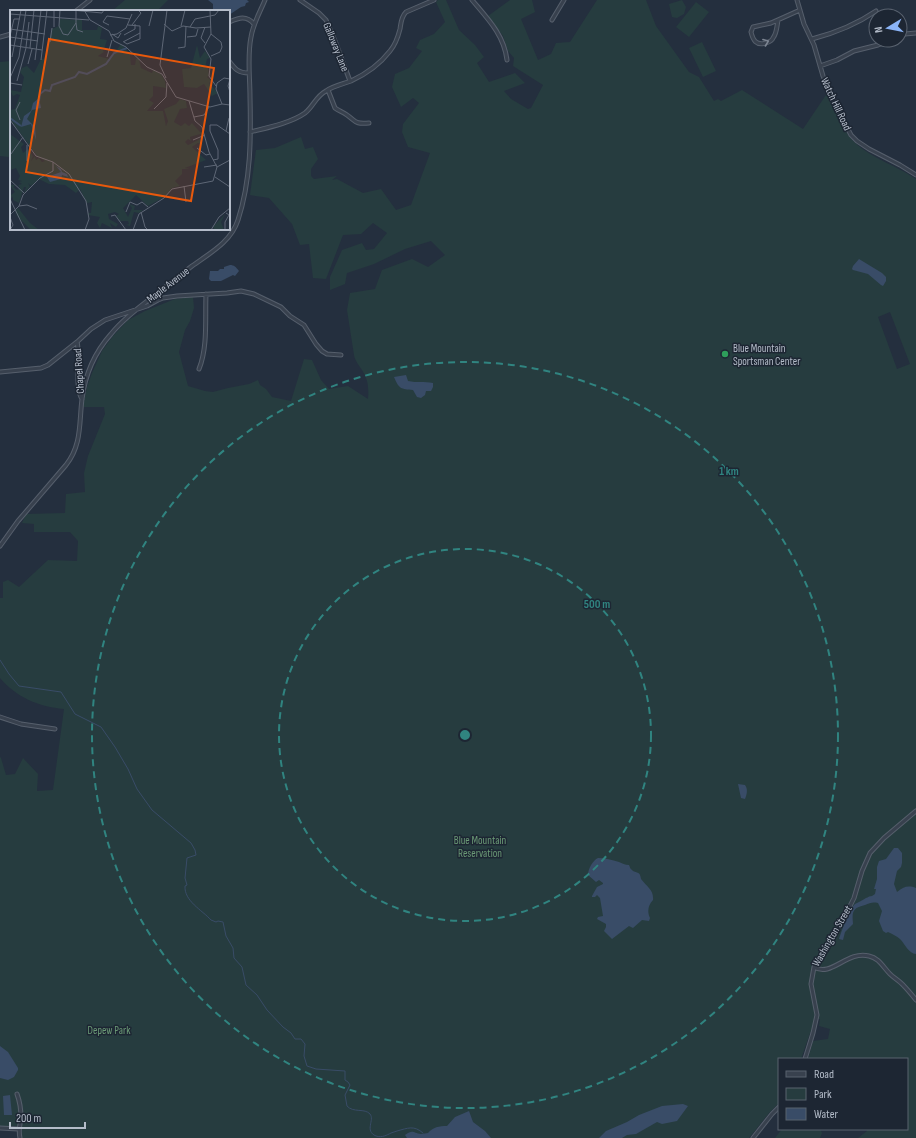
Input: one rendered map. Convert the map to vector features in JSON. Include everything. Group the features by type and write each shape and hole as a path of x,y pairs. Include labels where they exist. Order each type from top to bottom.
{"street":[{"path":"77,10 90,0"},
{"name":"Maple Avenue","path":"0,546 18,521 73,455 77,444 84,384 89,369 103,344 115,329 137,309 222,244 232,233 238,222 248,176 250,132 249,45 254,24 265,0"},
{"name":"Galloway Lane","path":"300,0 319,13 326,20 350,81"},
{"path":"250,132 286,122 303,114 318,97 328,90 350,81 376,67 390,51 396,40 403,15 406,12 434,0"},
{"path":"472,0 498,33 503,43 507,60"},
{"path":"552,20 564,0"},
{"name":"Watch Hill Road","path":"797,0 804,24 812,39 826,84 842,120 851,135 863,146 916,175"},
{"path":"778,20 774,38 764,44 758,44 754,40 751,32 753,28 778,20 800,10"},
{"path":"812,39 852,25 868,16"},
{"path":"230,22 244,18 250,20 254,24"},
{"path":"0,37 10,34"},
{"path":"820,66 854,51 868,48"},
{"path":"230,63 241,73 249,73"},
{"path":"328,90 337,110 349,116 356,123 369,123"},
{"path":"0,372 44,367 51,364 105,320 147,306 158,300 168,297 240,291 254,294 281,307 290,316 304,325 322,352 341,355"},
{"path":"199,369 204,348 206,294"},
{"name":"Chapel Road","path":"77,342 80,397 82,399"},
{"path":"0,717 21,724 55,730"},
{"name":"Washington Street","path":"805,1058 817,1015 812,984 814,967 844,918 854,898 862,871 870,853 881,840 916,811"},
{"path":"814,967 819,969 827,969 851,957 862,955 870,956 879,961 892,976 904,985 916,1000"},
{"path":"17,1094 20,1100 21,1113 18,1129 20,1138"},
{"path":"753,1138 778,1108"},
{"path":"0,1128 18,1129"}],"green space":[{"path":"125,0 168,0 158,10 113,10"},
{"name":"Blue Mountain Reservation","path":"438,0 446,0 459,30 475,45 484,57 477,63 489,82 515,73 525,83 504,91 511,99 528,109 531,108 543,85 513,66 514,58 508,51 503,36 488,16 510,0 532,0 535,12 521,19 538,60 551,54 556,43 570,42 597,0 646,0 656,26 689,72 699,77 714,101 718,99 721,101 742,90 803,129 828,92 842,126 855,143 872,155 916,179 916,1138 858,1138 867,1130 908,1130 908,1058 808,1058 813,1041 828,1039 830,1029 819,1026 820,1019 815,1019 801,1058 778,1058 778,1104 749,1138 22,1138 22,1126 0,1126 0,757 6,775 15,774 23,758 38,774 37,791 53,790 64,709 46,706 29,700 13,691 0,678 0,598 3,598 3,582 8,580 19,587 48,560 77,561 78,541 70,532 34,532 34,524 22,523 26,514 65,513 66,494 85,492 84,473 88,456 105,414 104,407 83,407 87,387 102,351 113,336 128,320 145,311 175,299 193,297 194,308 190,321 185,330 179,352 188,386 213,392 249,384 258,380 260,385 266,389 272,397 291,401 304,359 312,360 321,380 329,389 348,386 368,399 367,380 354,355 347,310 350,293 375,289 382,270 412,259 428,267 445,255 431,241 405,249 374,264 347,273 345,284 330,290 330,277 342,250 362,243 366,250 374,249 387,233 373,223 361,234 343,235 326,279 313,278 309,244 300,245 292,224 269,198 250,195 256,150 275,148 301,137 305,149 313,147 318,159 311,169 311,176 314,179 337,176 332,180 337,179 363,193 381,189 396,210 411,205 430,153 408,147 402,132 403,124 419,103 413,98 401,107 392,87 395,74 409,68 422,51 416,48 420,40 434,34 445,22 436,2","holes":["890,312 910,364 897,369 878,317"]},
{"path":"682,0 686,7 684,14 677,18 672,17 669,4"},
{"path":"696,2 709,12 689,37 676,27"},
{"path":"702,42 716,71 703,77 689,48"},
{"path":"10,61 9,157 0,156 0,62"},
{"path":"781,1130 820,1130 822,1133 820,1138 775,1138"}],"water":[{"path":"208,0 247,0 249,2 230,14 230,10 213,10 213,4"},
{"path":"859,259 886,277 886,281 883,286 868,274 852,269"},
{"path":"230,265 235,266 239,271 235,276 233,275 221,281 211,281 209,279 210,271 218,271"},
{"path":"406,375 408,381 433,383 431,391 426,391 425,395 421,398 417,397 413,390 401,388 397,384 394,377"},
{"path":"738,784 745,785 747,788 745,799 741,798"},
{"path":"894,848 898,848 902,853 901,867 897,871 894,884 897,892 906,887 916,888 916,954 909,951 897,937 883,931 879,921 882,911 878,903 870,903 855,909 853,914 853,924 845,932 843,940 839,939 850,911 855,904 875,894 876,889 874,889 879,861 886,859"},
{"path":"598,858 608,859 629,865 631,870 640,874 641,879 651,891 653,897 648,909 650,918 649,921 642,920 633,928 629,926 612,939 604,931 606,924 597,919 598,917 603,916 600,898 597,895 592,897 597,887 603,883 599,880 596,882 588,875 591,865"},
{"path":"0,1046 8,1052 18,1068 14,1077 8,1080 0,1078"},
{"path":"10,1095 12,1115 4,1115 3,1096"},
{"path":"683,1104 688,1106 677,1121 662,1124 657,1122 636,1134 627,1135 622,1138 599,1138 606,1131 639,1115 662,1106"},
{"path":"469,1111 473,1122 485,1131 491,1138 407,1138 405,1135 411,1132 421,1134 428,1133 436,1127 447,1126 455,1117"}],"waterway":[{"path":"0,660 19,686 61,692 75,714 101,727 128,769 137,789 152,810 191,843 196,855 187,858 185,878 187,885 185,886 185,891 187,896 190,901 211,920 223,922 226,936 233,948 234,958 242,967 246,985 257,995 267,1010 283,1027 291,1033 295,1039 301,1039 305,1044 304,1056 307,1066 316,1069 345,1071 345,1080 350,1085 345,1095 347,1106 352,1109 368,1112 370,1114 370,1128 376,1136 378,1137 411,1128 420,1130 423,1133"}],"place":[{"name":"Blue Mountain Sportsman Center","path":"725,354"}],"park label":[{"name":"Depew Park","path":"109,1030"}]}
